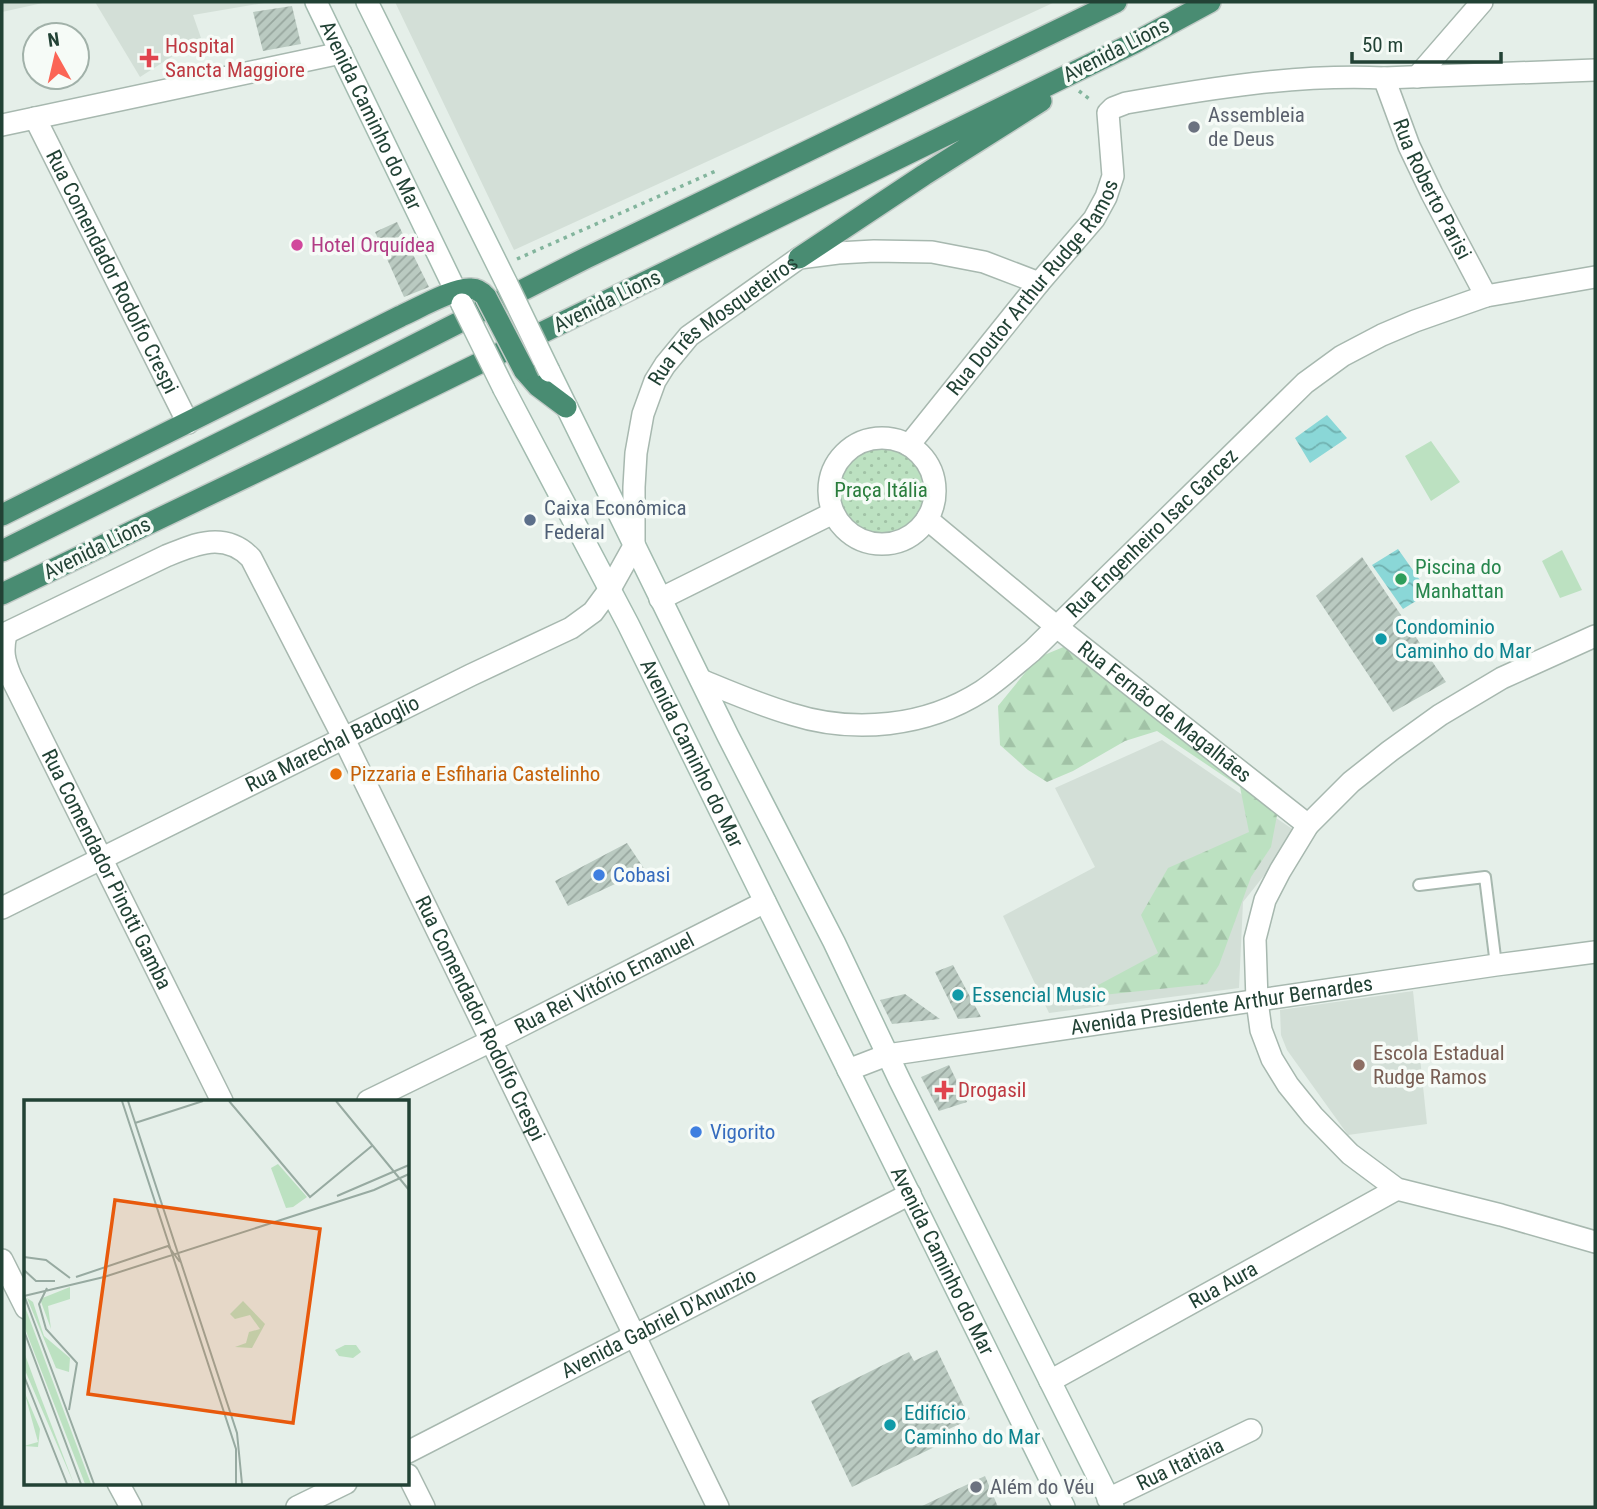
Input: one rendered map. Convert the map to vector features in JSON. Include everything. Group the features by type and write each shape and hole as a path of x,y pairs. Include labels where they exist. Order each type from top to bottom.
{"highway":[{"name":"Avenida Lions","path":"2,551 586,258 1116,2"},
{"name":"Avenida Lions","path":"2,594 1136,42 1210,2"},
{"path":"799,258 924,175 1136,42"},
{"path":"2,515 401,317 459,298 471,289 483,293 486,297 524,370 538,386 566,407"}],"street":[{"name":"Avenida Caminho do Mar","path":"316,2 504,389 610,589 1064,1507"},
{"name":"Avenida Caminho do Mar","path":"368,2 660,599 834,942 887,1055 1111,1503"},
{"path":"1417,78 1482,2"},
{"path":"2,125 341,53"},
{"path":"1108,113 1126,103 1224,87 1317,78 1417,78 1595,70"},
{"name":"Rua Roberto Parisi","path":"1384,78 1409,146 1486,296"},
{"name":"Rua Doutor Arthur Rudge Ramos","path":"909,445 1039,283 1090,225 1106,197 1113,176 1108,113"},
{"name":"Rua Comendador Rodolfo Crespi","path":"35,118 188,423"},
{"name":"Rua Três Mosqueteiros","path":"634,546 636,453 648,398 664,365 690,336 799,258 874,251 932,252 984,262 1039,283"},
{"name":"Rua Engenheiro Isac Garcez","path":"701,680 792,715 826,722 902,722 931,715 965,701 1024,658 1305,383 1342,356 1415,321 1486,296 1593,282"},
{"path":"876,438 893,439 909,445 922,455 931,470 935,486 934,503 927,519 916,531 902,540 870,542 855,536 842,526 829,497 830,480 836,464 860,442 876,438"},
{"path":"660,599 834,513"},
{"name":"Rua Fernão de Magalhães","path":"927,519 1057,627 1308,825"},
{"name":"Rua Comendador Rodolfo Crespi","path":"4,634 166,556 201,543 224,542 245,551 251,558 344,739 718,1507"},
{"name":"Rua Marechal Badoglio","path":"2,908 571,628 593,612 610,589 634,546"},
{"name":"Rua Comendador Pinotti Gamba","path":"4,634 4,656 11,677 222,1100"},
{"path":"1595,636 1502,678 1440,715 1351,782 1308,825 1265,900 1255,939 1261,1030 1272,1059 1312,1116 1350,1154 1397,1189 1595,1242"},
{"name":"Rua Rei Vitório Emanuel","path":"370,1100 765,902"},
{"name":"Avenida Presidente Arthur Bernardes","path":"848,1070 887,1055 1595,952"},
{"name":"Rua Aura","path":"1050,1381 1397,1189"},
{"name":"Avenida Gabriel D'Anunzio","path":"410,1451 910,1194"},
{"path":"10,1270 24,1303"},
{"name":"Rua Itatiaia","path":"1111,1503 1251,1430"},
{"path":"410,1479 424,1507"},
{"path":"119,1484 131,1507"},
{"path":"297,1507 344,1484"}],"lane":[{"path":"1419,885 1485,877 1496,965"}],"path":[{"path":"1070,83 1108,113"}],"shaded area":[{"path":"2,2 47,2 2,12"},
{"name":"Hospital Sancta Maggiore","path":"95,2 270,2 193,15 201,38 140,77"},
{"path":"395,2 1055,2 514,250"},
{"path":"1162,740 1298,833 1243,902 1239,988 1049,1013 1003,916 1095,867 1055,788"},
{"name":"Escola Estadual Rudge Ramos","path":"1413,991 1427,1124 1348,1135 1287,1050 1281,1035 1280,1010"}],"green space":[{"path":"1431,441 1460,482 1431,501 1405,456"},
{"name":"Praça Itália","path":"881,445 906,453 918,465 926,490 918,515 906,527 881,535 856,527 844,515 836,490 844,465 856,453"},
{"path":"1562,550 1582,590 1560,598 1542,561"},
{"path":"1085,638 1282,789 1271,847 1251,877 1219,965 1207,984 1074,998 1158,953 1141,915 1168,868 1249,832 1240,787 1157,731 1125,741 1073,771 1047,782 1028,770 1000,745 998,706 1037,658"}],"water":[{"path":"1327,415 1347,438 1310,463 1295,438"},
{"name":"Piscina do Manhattan","path":"1398,549 1429,593 1403,609 1372,565"}],"building":[{"path":"292,6 301,44 263,51 253,12"},
{"path":"397,222 429,287 404,297 375,232"},
{"name":"Condominio Caminho do Mar","path":"1362,557 1446,682 1393,712 1316,596"},
{"name":"Cobasi","path":"627,843 645,870 568,906 555,881"},
{"name":"Essencial Music","path":"953,965 981,1017 958,1019 935,972"},
{"path":"905,994 940,1019 892,1024 880,1000"},
{"name":"Drogasil","path":"949,1065 967,1102 939,1111 921,1077"},
{"name":"Edifício Caminho do Mar","path":"937,1350 970,1419 947,1430 951,1439 852,1487 811,1401 909,1352 914,1361"},
{"name":"Além do Véu","path":"985,1476 998,1507 920,1507"}],"place":[{"name":"Hospital Sancta Maggiore","path":"149,58"},
{"name":"Assembleia de Deus","path":"1194,127"},
{"name":"Hotel Orquídea","path":"297,245"},
{"name":"Caixa Econômica Federal","path":"530,520"},
{"name":"Piscina do Manhattan","path":"1401,579"},
{"name":"Condominio Caminho do Mar","path":"1381,639"},
{"name":"Pizzaria e Esfiharia Castelinho","path":"336,774"},
{"name":"Cobasi","path":"599,875"},
{"name":"Essencial Music","path":"958,995"},
{"name":"Escola Estadual Rudge Ramos","path":"1359,1065"},
{"name":"Drogasil","path":"944,1090"},
{"name":"Vigorito","path":"696,1132"},
{"name":"Edifício Caminho do Mar","path":"890,1425"},
{"name":"Além do Véu","path":"976,1487"}]}
